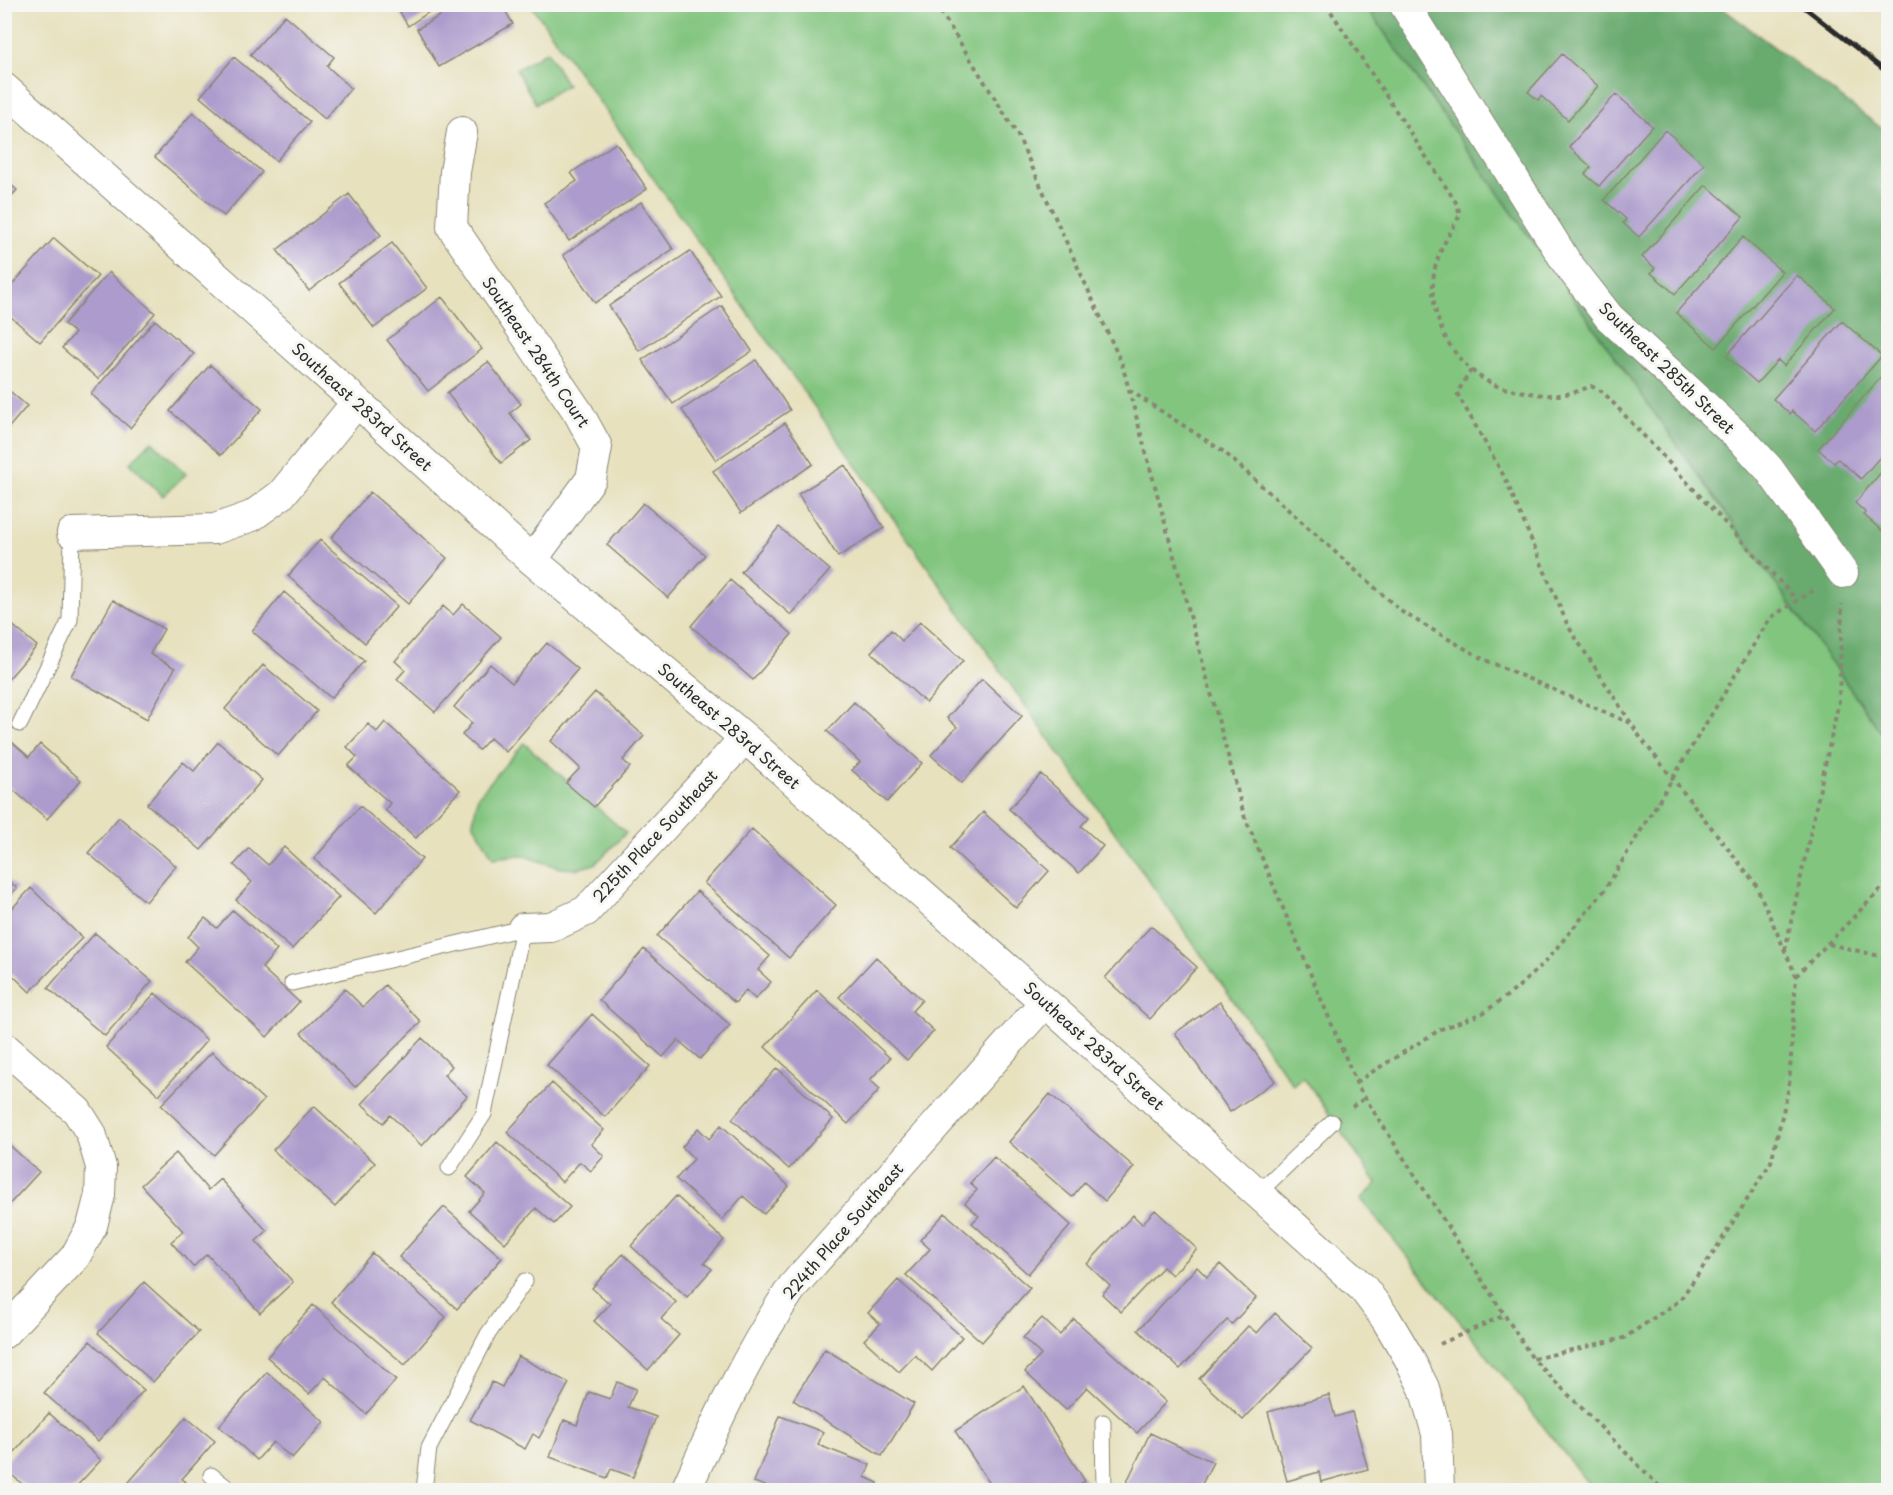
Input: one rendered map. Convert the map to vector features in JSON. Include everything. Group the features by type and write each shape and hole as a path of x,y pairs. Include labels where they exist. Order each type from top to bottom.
{"street":[{"name":"Southeast 285th Street","path":"1404,4 1574,272 1610,317 1746,444 1769,469 1842,573"},
{"name":"Southeast 283rd Street","path":"4,88 532,560 745,738 1046,1002 1363,1288 1386,1319 1410,1358 1424,1388 1437,1434 1439,1491"},
{"name":"Southeast 284th Court","path":"462,132 455,172 452,227 578,412 597,447 591,479 532,560"},
{"path":"72,533 214,529 252,516 281,495 357,402"},
{"name":"225th Place Southeast","path":"523,928 551,927 586,911 745,738"},
{"name":"224th Place Southeast","path":"686,1491 735,1383 767,1324 793,1286 1046,1002"},
{"path":"4,1047 77,1111 91,1133 101,1167 100,1195 92,1226 75,1257 4,1333"}],"lane":[{"path":"20,724 70,620 72,533"},
{"path":"292,983 523,928 484,1114 449,1168"},
{"path":"1258,1193 1332,1122"},
{"path":"424,1491 429,1448 488,1334 525,1281"},
{"path":"1103,1422 1104,1491"},
{"path":"212,1475 230,1491"}],"path":[{"path":"936,4 1017,134 1122,364 1244,814 1356,1082 1533,1359 1663,1491"},
{"path":"1326,4 1457,204 1460,215 1439,252 1433,281 1434,309 1448,345 1471,370 1497,386 1548,396 1579,391 1591,386 1603,392 1797,600"},
{"path":"1471,370 1457,393 1505,478 1568,626 1640,737 1755,883 1796,976 1789,1087 1771,1162 1714,1252 1679,1302 1624,1338 1533,1359"},
{"path":"1129,390 1224,452 1402,612 1483,659 1631,723"},
{"path":"1356,1082 1441,1029 1483,1013 1515,990 1545,962 1604,891 1671,777 1767,623 1773,616 1842,573"},
{"path":"1785,950 1839,701 1842,573"},
{"path":"1796,976 1888,882"},
{"path":"1828,943 1888,958"},
{"path":"1410,1358 1505,1316"}],"green space":[{"path":"531,5 1365,5 1888,742 1888,1490 1593,1490 1361,1199 1377,1184 1303,1076 1293,1085"},
{"path":"1365,5 1718,5 1888,133 1888,742"},
{"path":"547,51 567,85 536,104 516,70"},
{"path":"152,441 186,474 163,496 130,463"},
{"path":"524,743 626,833 595,864 576,869 560,868 521,855 493,858 473,822 478,796"}],"building":[{"path":"395,4 441,4 408,26"},
{"path":"458,5 502,5 513,24 439,67 417,29"},
{"path":"285,15 334,57 327,66 351,88 325,119 250,55"},
{"path":"1562,54 1598,86 1568,120 1541,96 1538,100 1528,92"},
{"path":"234,57 310,122 276,161 200,97"},
{"path":"1616,94 1652,126 1599,186 1585,174 1591,167 1569,147"},
{"path":"193,112 262,172 224,216 155,157"},
{"path":"1665,130 1704,164 1639,237 1623,223 1626,219 1604,200"},
{"path":"616,143 647,189 569,241 544,203 577,181 571,173"},
{"path":"4,179 17,190 4,204"},
{"path":"1706,185 1743,217 1675,294 1651,273 1655,268 1642,257"},
{"path":"349,194 381,235 309,291 277,250"},
{"path":"641,202 673,249 595,303 563,255"},
{"path":"1743,237 1782,272 1716,348 1676,313"},
{"path":"54,238 98,276 40,342 4,311 4,294"},
{"path":"392,243 427,288 374,328 339,283"},
{"path":"690,251 721,296 639,351 609,306"},
{"path":"109,272 155,313 98,379 62,348 75,333 64,324"},
{"path":"1797,275 1835,308 1784,366 1778,360 1757,383 1726,356"},
{"path":"442,297 482,349 428,391 387,340"},
{"path":"722,306 752,351 673,404 642,360"},
{"path":"155,320 194,354 130,428 91,394"},
{"path":"1842,321 1882,356 1815,431 1792,411 1790,414 1773,399"},
{"path":"756,360 790,410 716,460 682,410"},
{"path":"488,362 521,404 510,413 531,440 501,463 447,393"},
{"path":"210,365 262,409 221,455 170,411"},
{"path":"1888,369 1888,448 1861,479 1838,459 1834,463 1818,449"},
{"path":"5,387 27,406 5,432"},
{"path":"785,423 813,464 741,513 713,471"},
{"path":"1888,464 1888,536 1864,515 1866,513 1855,503"},
{"path":"845,465 884,528 838,557 798,494"},
{"path":"370,492 447,558 408,604 331,538"},
{"path":"643,503 705,555 668,598 607,545"},
{"path":"779,527 830,570 791,615 741,572"},
{"path":"320,540 397,606 365,643 288,576"},
{"path":"730,580 792,634 753,680 691,626"},
{"path":"284,592 364,661 331,698 252,631"},
{"path":"113,600 164,629 150,654 175,668 147,719 71,676"},
{"path":"463,604 501,637 435,712 397,679 405,670 395,661 443,606 453,615"},
{"path":"4,618 37,646 4,684"},
{"path":"920,622 963,661 926,703 871,652 891,630 902,641"},
{"path":"547,643 578,669 506,752 490,738 479,750 462,735 472,723 454,707 490,664 512,683"},
{"path":"263,665 317,711 278,756 225,709"},
{"path":"982,679 1022,716 962,783 931,755 957,727 947,718"},
{"path":"595,692 644,736 623,760 630,767 594,807 566,783 580,768 551,741"},
{"path":"854,702 922,763 887,802 852,770 860,762 827,731"},
{"path":"385,722 460,790 416,838 385,810 390,803 348,766 357,757 347,747 368,724 377,732"},
{"path":"4,735 29,757 40,744 81,780 47,819 4,782"},
{"path":"218,742 262,780 201,850 147,804 183,762 194,771"},
{"path":"1041,774 1089,817 1081,826 1103,846 1079,873 1009,809"},
{"path":"360,806 422,859 376,913 314,859"},
{"path":"983,812 1049,871 1016,908 950,848"},
{"path":"119,817 176,866 146,902 88,853"},
{"path":"752,829 836,905 789,958 704,883"},
{"path":"284,847 339,897 292,949 236,900 252,882 234,865 249,848 268,865"},
{"path":"4,877 17,888 4,902"},
{"path":"31,888 82,938 30,992 4,967 4,917"},
{"path":"697,891 770,956 758,970 771,982 755,999 746,990 735,1003 657,936"},
{"path":"233,910 277,950 262,968 299,1002 267,1037 185,962 198,947 188,937 205,918 217,928"},
{"path":"1151,926 1197,967 1150,1019 1105,978"},
{"path":"95,933 152,981 105,1036 48,988"},
{"path":"644,949 730,1025 700,1059 678,1040 663,1057 599,1000"},
{"path":"876,957 922,1000 912,1011 934,1031 907,1060 839,997"},
{"path":"385,985 421,1022 355,1087 301,1033 345,989 363,1007"},
{"path":"817,990 890,1058 870,1080 880,1089 848,1124 765,1047"},
{"path":"155,993 207,1040 159,1095 106,1047"},
{"path":"1220,1002 1275,1081 1230,1112 1175,1033"},
{"path":"592,1014 650,1066 605,1117 547,1065"},
{"path":"422,1038 452,1066 444,1075 467,1096 422,1146 390,1115 383,1123 362,1104"},
{"path":"212,1052 264,1100 214,1155 161,1105"},
{"path":"777,1068 833,1119 789,1169 732,1119"},
{"path":"552,1083 604,1130 591,1144 604,1156 591,1171 580,1162 562,1182 507,1132"},
{"path":"1050,1094 1134,1167 1105,1201 1084,1182 1072,1197 1009,1142"},
{"path":"314,1106 375,1163 335,1207 273,1150"},
{"path":"721,1125 789,1186 764,1214 743,1196 722,1220 676,1179 694,1159 682,1147 698,1128 709,1139"},
{"path":"4,1140 39,1172 4,1210"},
{"path":"497,1142 570,1207 554,1224 536,1208 505,1243 469,1211 485,1193 467,1177"},
{"path":"176,1153 208,1190 220,1179 267,1231 256,1241 293,1282 260,1313 207,1254 193,1267 171,1242 183,1231 141,1185"},
{"path":"994,1157 1071,1225 1028,1274 972,1223 979,1216 965,1203 977,1190 970,1183"},
{"path":"676,1196 724,1240 704,1263 712,1269 687,1297 631,1246"},
{"path":"444,1207 502,1258 457,1309 399,1257"},
{"path":"1155,1210 1197,1249 1172,1275 1163,1267 1121,1312 1102,1294 1110,1286 1087,1264 1133,1215 1142,1224"},
{"path":"945,1213 1030,1288 982,1342 906,1275 930,1249 920,1240"},
{"path":"372,1253 446,1317 405,1365 331,1302"},
{"path":"623,1254 676,1302 661,1319 679,1335 648,1370 594,1321 610,1304 592,1288"},
{"path":"1220,1264 1256,1298 1232,1324 1227,1320 1180,1369 1138,1330 1197,1267 1207,1277"},
{"path":"898,1280 962,1337 932,1371 915,1355 899,1372 864,1340 880,1324 868,1313"},
{"path":"144,1282 199,1332 153,1382 98,1333"},
{"path":"313,1305 396,1380 366,1414 325,1377 309,1394 267,1357"},
{"path":"1275,1313 1312,1348 1243,1420 1199,1379 1248,1326 1257,1333"},
{"path":"1042,1318 1060,1335 1074,1319 1166,1402 1137,1433 1087,1387 1066,1410 1025,1372 1041,1355 1023,1338"},
{"path":"90,1341 144,1390 98,1441 44,1393"},
{"path":"825,1349 914,1404 882,1456 793,1400"},
{"path":"518,1356 569,1383 539,1438 533,1434 525,1449 470,1420 492,1382 502,1387"},
{"path":"267,1372 324,1422 292,1458 273,1442 257,1460 219,1426"},
{"path":"617,1382 636,1389 628,1407 656,1417 633,1477 611,1469 607,1478 550,1457 564,1420 577,1425 589,1392 610,1399"},
{"path":"1024,1386 1085,1481 1071,1490 994,1490 955,1431"},
{"path":"1329,1395 1335,1417 1352,1412 1368,1469 1321,1482 1319,1472 1287,1481 1268,1412"},
{"path":"49,1413 101,1460 73,1490 29,1490 5,1469 5,1463"},
{"path":"780,1416 823,1432 818,1445 870,1465 865,1477 878,1483 875,1490 776,1490 754,1482"},
{"path":"186,1417 215,1441 182,1479 195,1490 122,1490"},
{"path":"1150,1433 1213,1462 1199,1490 1123,1490"}],"railway":[{"path":"1800,4 1888,73"}]}
